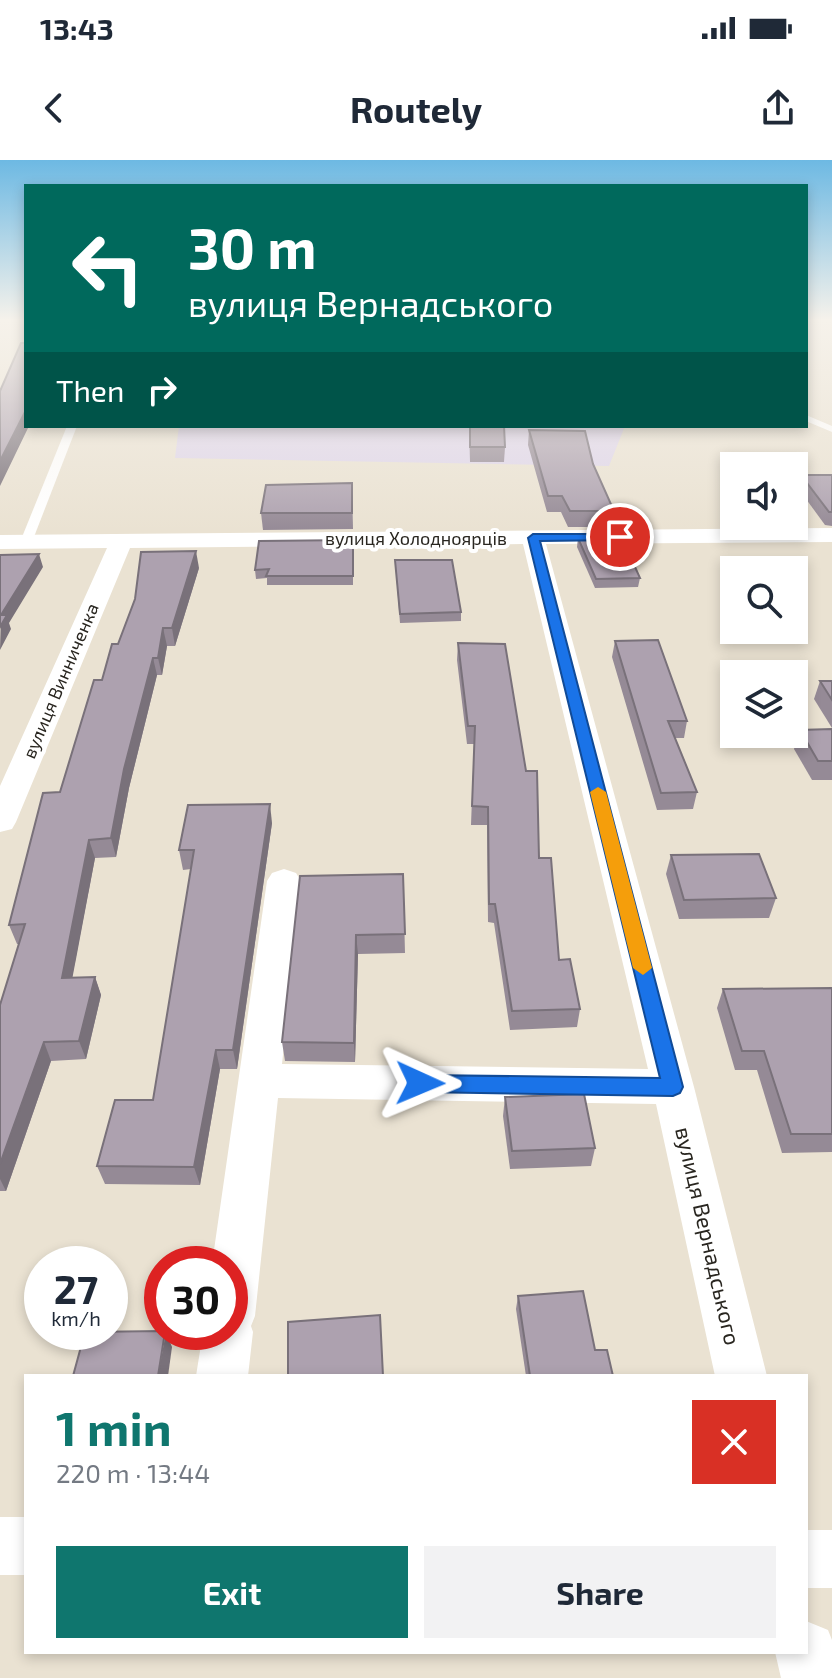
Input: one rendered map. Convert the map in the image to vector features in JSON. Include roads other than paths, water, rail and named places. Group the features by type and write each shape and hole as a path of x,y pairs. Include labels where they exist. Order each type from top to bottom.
{"street":[{"name":"вулиця Холодноярців","path":"0,542 832,535"},
{"name":"вулиця Вернадського","path":"533,538 673,1087 741,1374"},
{"name":"вулиця Винниченка","path":"0,822 121,541"},
{"path":"239,1246 284,881"},
{"path":"261,1081 673,1087"},
{"path":"222,1374 226,1350"},
{"path":"0,1546 24,1546"},
{"path":"808,1559 832,1559"},
{"path":"806,1654 812,1678"}],"lane":[{"path":"808,417 832,418"},
{"path":"808,418 832,429"},
{"path":"26,542 71,428"}]}
